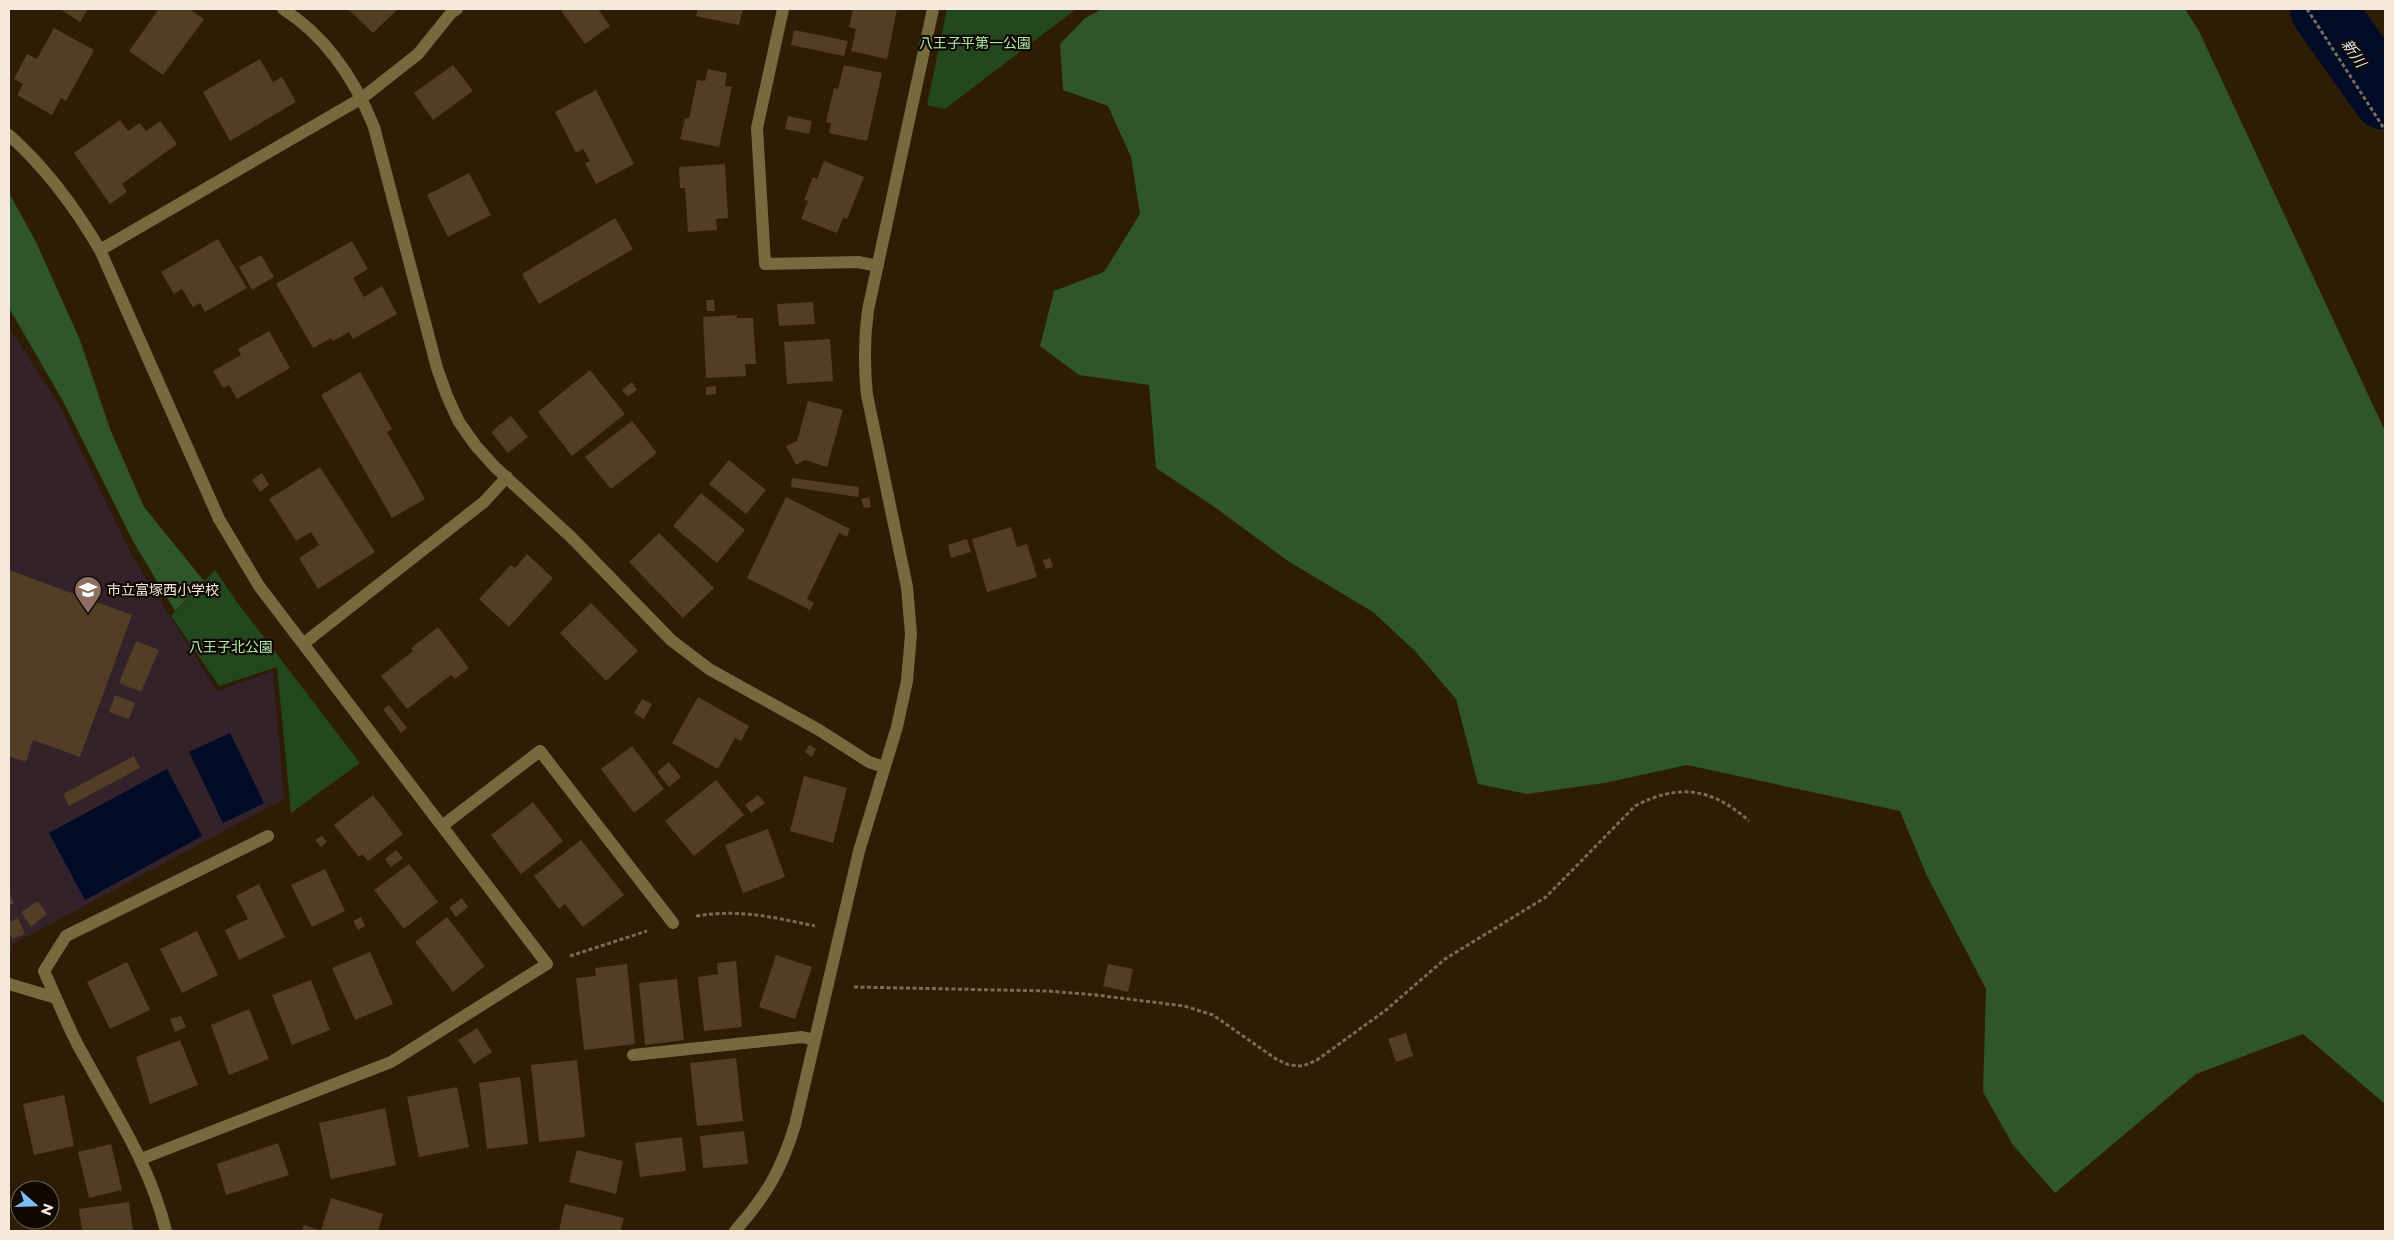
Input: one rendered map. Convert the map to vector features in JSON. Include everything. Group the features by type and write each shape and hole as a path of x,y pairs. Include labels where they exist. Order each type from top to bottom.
{"street":[{"path":"283,9 319,38 342,65 362,98 374,127 437,368 459,422 476,446 571,537 689,656 813,727 869,762 884,767"},
{"path":"100,250 362,98 418,54 451,13 457,9"},
{"path":"783,9 757,128 766,264 858,262 878,266"},
{"path":"734,1231 771,1186 786,1157 859,851 897,727 907,681 911,634 907,587 867,395 864,367 868,310 933,9"},
{"path":"9,135 30,154 56,184 80,216 100,250 219,519 259,586 547,964 391,1062 141,1159"},
{"path":"303,644 484,502 507,477"},
{"path":"442,826 540,751 673,923"},
{"path":"166,1231 158,1201 141,1159 82,1054 44,970 66,936 268,836"},
{"path":"9,984 56,998"},
{"path":"633,1055 802,1037 815,1040"}],"path":[{"path":"2307,9 2385,130"},
{"path":"828,986 1048,991 1184,1006 1213,1015 1276,1060 1289,1066 1303,1066 1317,1060 1386,1010 1445,959 1546,897 1636,806 1654,796 1675,791 1695,791 1715,797 1734,807 1749,822"}],"shaded area":[{"name":"市立富塚西小学校","path":"9,328 58,403 132,556 217,691 273,671 284,799 13,944 9,959"}],"green space":[{"name":"八王子平第一公園","path":"947,9 1076,9 945,109 927,105"},
{"path":"1102,9 2185,9 2199,31 2385,431 2385,1104 2303,1034 2196,1074 2055,1193 2013,1145 1983,1092 1986,989 1926,874 1900,811 1687,765 1604,783 1527,794 1478,784 1456,699 1415,651 1373,612 1288,561 1213,506 1156,468 1149,385 1079,375 1040,346 1054,291 1104,272 1140,214 1131,157 1108,106 1063,90 1060,44 1085,18"},
{"path":"9,193 36,242 80,340 110,429 144,507 204,581 175,611 134,543 63,401 9,308"},
{"name":"八王子北公園","path":"215,570 237,602 360,763 291,813 277,667 219,686 171,616"}],"water":[{"path":"230,733 264,803 223,823 189,752"},
{"path":"167,769 202,836 85,900 49,833"}],"building":[{"path":"60,9 88,9 80,22"},
{"path":"159,9 189,9 204,19 163,75 129,51"},
{"path":"348,9 398,9 373,33"},
{"path":"560,9 598,9 610,26 585,44"},
{"path":"698,9 743,9 739,25 696,16"},
{"path":"853,9 897,9 887,59 851,51 856,29 849,27"},
{"path":"54,28 94,50 66,101 61,98 52,115 17,95 23,84 14,79 27,54 37,59"},
{"path":"794,30 848,41 844,56 791,45"},
{"path":"260,59 273,82 282,77 296,102 230,141 203,92"},
{"path":"453,65 473,91 433,120 414,93"},
{"path":"844,65 882,73 867,141 829,133 831,123 826,122 834,88 838,89"},
{"path":"708,69 727,73 725,86 732,87 719,147 680,139 685,118 689,119 697,80 705,81"},
{"path":"596,90 634,164 596,184 585,163 590,161 583,149 576,153 555,112"},
{"path":"788,116 812,121 809,134 785,129"},
{"path":"120,120 128,131 140,123 146,131 160,121 177,144 122,184 127,192 110,204 74,153"},
{"path":"824,161 864,177 847,219 843,218 837,233 801,219 808,201 804,200 813,177 817,179"},
{"path":"725,164 728,218 716,219 717,230 688,232 685,188 680,188 679,167"},
{"path":"469,173 491,215 448,237 427,195"},
{"path":"615,218 633,249 539,304 522,274"},
{"path":"218,239 247,288 205,312 200,303 193,307 182,289 174,294 161,272"},
{"path":"352,241 368,269 353,278 364,297 382,286 397,314 353,339 349,332 333,341 331,338 313,348 276,284"},
{"path":"261,255 274,277 252,290 239,267"},
{"path":"706,300 714,300 715,311 707,311"},
{"path":"813,302 815,324 779,326 777,304"},
{"path":"737,315 737,318 753,318 756,364 745,364 746,376 706,378 703,317"},
{"path":"269,331 290,368 237,399 229,385 223,388 213,371 241,355 238,349"},
{"path":"830,339 833,381 787,384 784,342"},
{"path":"590,370 625,414 572,456 538,412"},
{"path":"360,372 392,429 387,432 425,499 392,518 321,395"},
{"path":"632,382 637,390 628,397 622,390"},
{"path":"716,386 716,394 706,395 706,387"},
{"path":"808,401 843,410 827,467 805,460 796,465 786,446 797,441"},
{"path":"511,416 528,437 508,453 491,432"},
{"path":"632,421 657,453 611,489 585,457"},
{"path":"729,460 766,490 746,514 709,484"},
{"path":"320,467 375,552 318,589 299,558 319,545 311,532 296,541 269,499"},
{"path":"262,473 269,485 260,492 252,480"},
{"path":"792,478 859,487 858,497 791,487"},
{"path":"701,493 745,530 717,563 673,526"},
{"path":"786,497 850,529 847,537 839,533 807,599 814,603 810,610 747,578"},
{"path":"869,497 871,507 864,508 861,499"},
{"path":"1011,527 1017,547 1027,544 1037,577 987,592 972,539"},
{"path":"659,533 714,588 683,618 629,562"},
{"path":"967,539 971,552 951,558 948,545"},
{"path":"527,554 553,578 509,627 479,599 511,565 515,568"},
{"path":"1050,558 1053,567 1046,569 1043,560"},
{"path":"9,570 132,615 80,757 33,740 26,762 9,756"},
{"path":"591,603 638,651 606,681 560,633"},
{"path":"438,627 469,668 455,679 451,675 407,709 381,676 413,651 411,648"},
{"path":"136,641 159,650 141,692 119,683"},
{"path":"115,695 135,703 129,719 109,712"},
{"path":"698,697 749,726 741,741 735,738 718,769 672,743"},
{"path":"642,699 652,704 644,719 634,713"},
{"path":"389,705 407,728 401,733 383,709"},
{"path":"809,745 816,749 812,757 805,752"},
{"path":"632,746 664,789 634,813 601,769"},
{"path":"134,756 140,768 69,806 63,794"},
{"path":"669,762 681,777 669,787 657,772"},
{"path":"804,776 847,788 833,843 790,831"},
{"path":"716,780 744,815 694,856 665,821"},
{"path":"373,795 403,834 368,861 362,854 359,857 334,825"},
{"path":"758,795 765,803 751,813 745,805"},
{"path":"533,802 563,841 521,874 491,835"},
{"path":"768,829 785,877 743,893 725,845"},
{"path":"322,836 327,842 321,847 315,840"},
{"path":"581,840 624,895 583,927 565,904 559,909 534,876"},
{"path":"396,850 403,858 391,867 385,859"},
{"path":"409,864 438,902 404,929 374,890"},
{"path":"325,869 345,911 312,927 291,885"},
{"path":"259,884 285,937 239,960 225,930 248,919 236,896"},
{"path":"9,892 14,903 9,906"},
{"path":"462,898 468,907 456,917 449,908"},
{"path":"38,901 47,914 31,927 21,912"},
{"path":"361,917 365,926 358,930 353,921"},
{"path":"447,917 485,966 453,992 415,942"},
{"path":"18,918 25,934 12,939 9,932 9,922"},
{"path":"197,931 218,975 182,993 160,949"},
{"path":"370,952 393,1004 355,1020 332,968"},
{"path":"776,955 812,967 795,1019 759,1007"},
{"path":"736,961 742,1027 704,1031 698,977 718,974 717,963"},
{"path":"127,962 150,1010 110,1029 87,982"},
{"path":"627,964 635,1044 584,1050 576,978 596,976 595,968"},
{"path":"1108,964 1133,969 1128,992 1103,986"},
{"path":"677,979 684,1040 645,1045 639,983"},
{"path":"311,980 330,1030 292,1045 272,995"},
{"path":"249,1009 269,1059 229,1075 211,1025"},
{"path":"181,1016 186,1027 175,1032 170,1019"},
{"path":"477,1028 492,1052 474,1064 458,1040"},
{"path":"1406,1033 1413,1056 1396,1062 1388,1039"},
{"path":"180,1040 198,1085 150,1104 136,1057"},
{"path":"736,1058 743,1121 697,1126 690,1063"},
{"path":"577,1060 585,1137 539,1142 531,1065"},
{"path":"520,1077 528,1144 487,1149 479,1083"},
{"path":"457,1087 469,1147 419,1157 407,1097"},
{"path":"64,1095 74,1146 34,1155 23,1104"},
{"path":"385,1108 396,1165 331,1179 319,1123"},
{"path":"744,1131 748,1164 703,1168 700,1136"},
{"path":"682,1137 686,1171 640,1177 635,1143"},
{"path":"278,1143 289,1175 226,1195 217,1164"},
{"path":"111,1144 122,1190 89,1198 78,1152"},
{"path":"577,1150 623,1161 616,1194 569,1182"},
{"path":"331,1198 383,1214 378,1231 321,1231"},
{"path":"129,1202 133,1231 82,1231 79,1209"},
{"path":"565,1204 624,1218 620,1231 559,1231"},
{"path":"304,1225 321,1231 302,1231"}],"waterway":[{"name":"新川","path":"2323,9 2385,97"}],"place":[{"name":"市立富塚西小学校","path":"88,614"}]}
